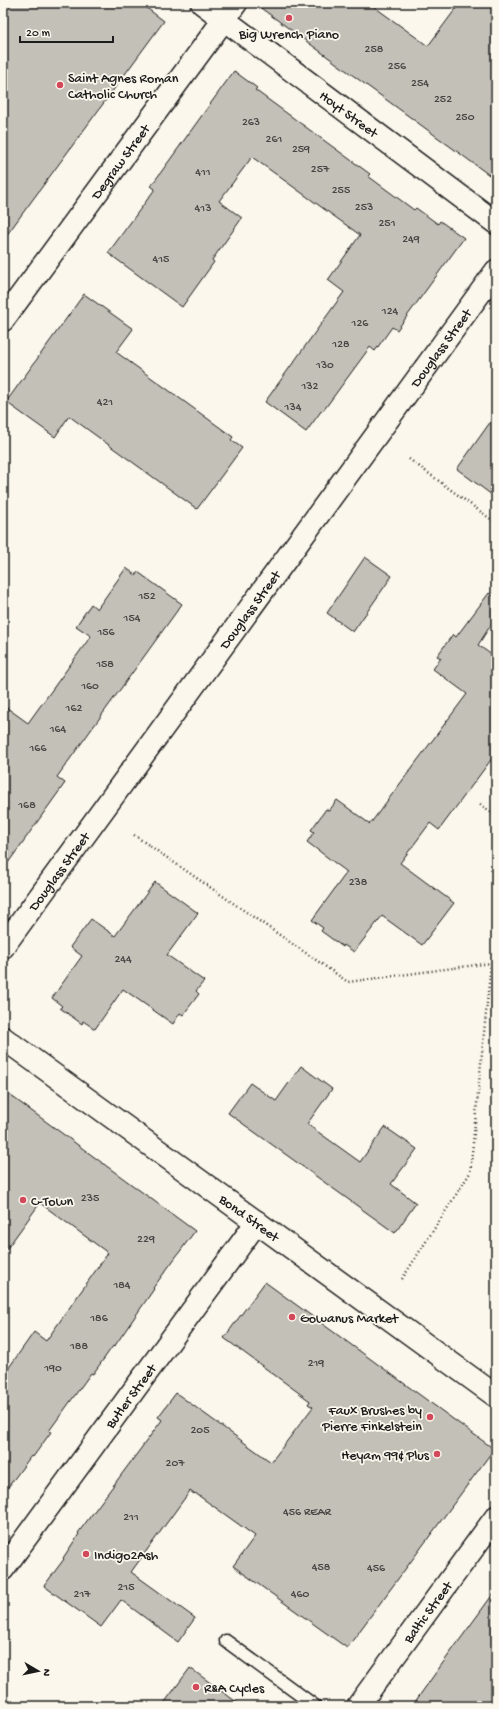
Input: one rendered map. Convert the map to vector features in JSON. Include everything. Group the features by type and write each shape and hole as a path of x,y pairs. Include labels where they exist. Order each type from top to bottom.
{"street":[{"name":"Hoyt Street","path":"202,3 230,11 496,223"},
{"name":"Degraw Street","path":"3,320 230,11"},
{"name":"Douglass Street","path":"3,947 496,271"},
{"name":"Bond Street","path":"3,1038 496,1396"},
{"name":"Butler Street","path":"3,1569 257,1222"},
{"name":"Baltic Street","path":"358,1706 496,1517"}],"lane":[{"path":"226,1641 315,1706"}],"path":[{"path":"409,460 496,523"},
{"path":"480,804 496,816"},
{"path":"134,835 348,982 491,964"},
{"path":"402,1279 470,1173 491,964 496,958"}],"building":[{"name":"Saint Agnes Roman Catholic Church","path":"3,3 140,3 164,21 3,240"},
{"path":"254,3 369,3 428,46 460,3 496,3 496,180"},
{"path":"234,71 257,88 255,90 370,174 368,176 414,210 416,208 438,224 440,221 464,238 397,330 392,327 375,351 370,347 306,432 265,402 344,292 328,280 360,235 252,157 219,201 242,218 212,260 214,262 182,307 108,253 155,189 151,186"},
{"path":"84,294 133,329 116,352 233,437 231,440 242,448 197,509 69,416 55,437 6,402"},
{"path":"496,414 496,498 457,469"},
{"path":"365,557 392,576 353,632 327,613"},
{"path":"126,568 136,575 138,572 182,604 57,777 65,783 3,870 3,705 28,723 91,636 76,626 91,604 97,609"},
{"path":"489,593 496,598 496,617 478,645 496,658 496,753 439,830 430,823 400,863 454,903 422,945 382,916 354,952 344,945 343,947 321,931 323,928 312,920 347,872 307,842 314,832 311,830 326,809 329,811 337,800 370,824 467,694 433,669 441,658 437,656 453,634 456,637"},
{"path":"155,882 198,913 167,955 204,981 196,991 199,994 183,1015 180,1013 173,1024 123,989 95,1029 83,1021 82,1024 60,1008 62,1006 52,998 82,956 70,947 91,919 115,936"},
{"path":"301,1066 332,1089 307,1124 360,1162 385,1127 417,1149 391,1184 416,1203 395,1233 228,1113 250,1083 276,1101"},
{"path":"3,1090 195,1231 153,1288 154,1289 114,1347 113,1346 93,1374 91,1373 49,1431 51,1432 33,1457 31,1456 3,1494 3,1376 34,1332 46,1341 108,1253 40,1203 3,1254"},
{"path":"265,1282 494,1449 347,1648 233,1566 255,1536 195,1493 194,1494 190,1491 131,1572 195,1618 178,1642 121,1600 101,1627 44,1586 64,1559 63,1558 79,1534 78,1533 162,1420 158,1417 176,1393 271,1462 313,1407 308,1404 310,1401 224,1338"},
{"path":"496,1590 496,1706 412,1706 437,1671"},
{"name":"R&A Cycles","path":"190,1668 242,1706 162,1706"}],"place":[{"name":"Big Wrench Piano","path":"289,18"},
{"name":"Saint Agnes Roman Catholic Church","path":"60,85"},
{"name":"C-Town","path":"23,1200"},
{"name":"Gowanus Market","path":"292,1317"},
{"name":"Faux Brushes by Pierre Finkelstein","path":"430,1417"},
{"name":"Heyam 99¢ Plus","path":"437,1454"},
{"name":"Indigo2Ash","path":"86,1554"},
{"name":"R&A Cycles","path":"196,1687"}]}
